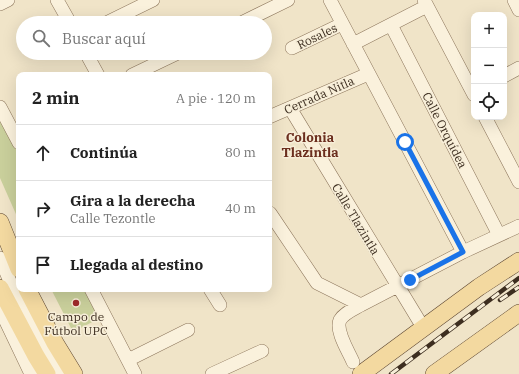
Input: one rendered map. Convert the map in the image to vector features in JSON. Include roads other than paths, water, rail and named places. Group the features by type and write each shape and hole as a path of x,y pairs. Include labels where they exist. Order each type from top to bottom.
{"main road":[{"path":"0,222 16,262"},
{"path":"357,368 424,329 479,287 519,261"},
{"path":"0,288 47,374"},
{"path":"29,292 55,343 74,374"},
{"path":"440,372 519,313"}],"street":[{"path":"0,4 8,0"},
{"path":"57,0 66,16"},
{"path":"120,16 153,0"},
{"path":"255,16 288,0"},
{"path":"330,0 463,252"},
{"path":"514,0 519,10"},
{"path":"353,44 391,25 426,3 471,89"},
{"name":"Rosales","path":"292,48 342,24"},
{"name":"Calle Orquídea","path":"391,25 499,235"},
{"path":"90,60 96,72"},
{"path":"138,72 163,60"},
{"path":"507,74 519,68"},
{"name":"Cerrada Nitla","path":"272,116 368,74"},
{"path":"0,107 16,137"},
{"name":"Calle Tlazintla","path":"290,108 424,329"},
{"path":"487,120 519,182"},
{"path":"272,216 317,283 361,305"},
{"path":"357,368 342,340 340,331 340,321 346,314 463,252 519,226"},
{"path":"0,258 21,307 58,374"},
{"path":"93,292 135,374"},
{"path":"212,292 220,305"},
{"path":"0,309 3,323 31,374"},
{"path":"128,360 188,330"},
{"path":"212,374 262,351"}],"railway":[{"path":"391,374 519,278"},
{"path":"500,300 519,287"}],"place":[{"name":"Campo de Fútbol UPC","path":"76,303"}],"district":[{"name":"Colonia Tlazintla","path":"310,144"}]}
